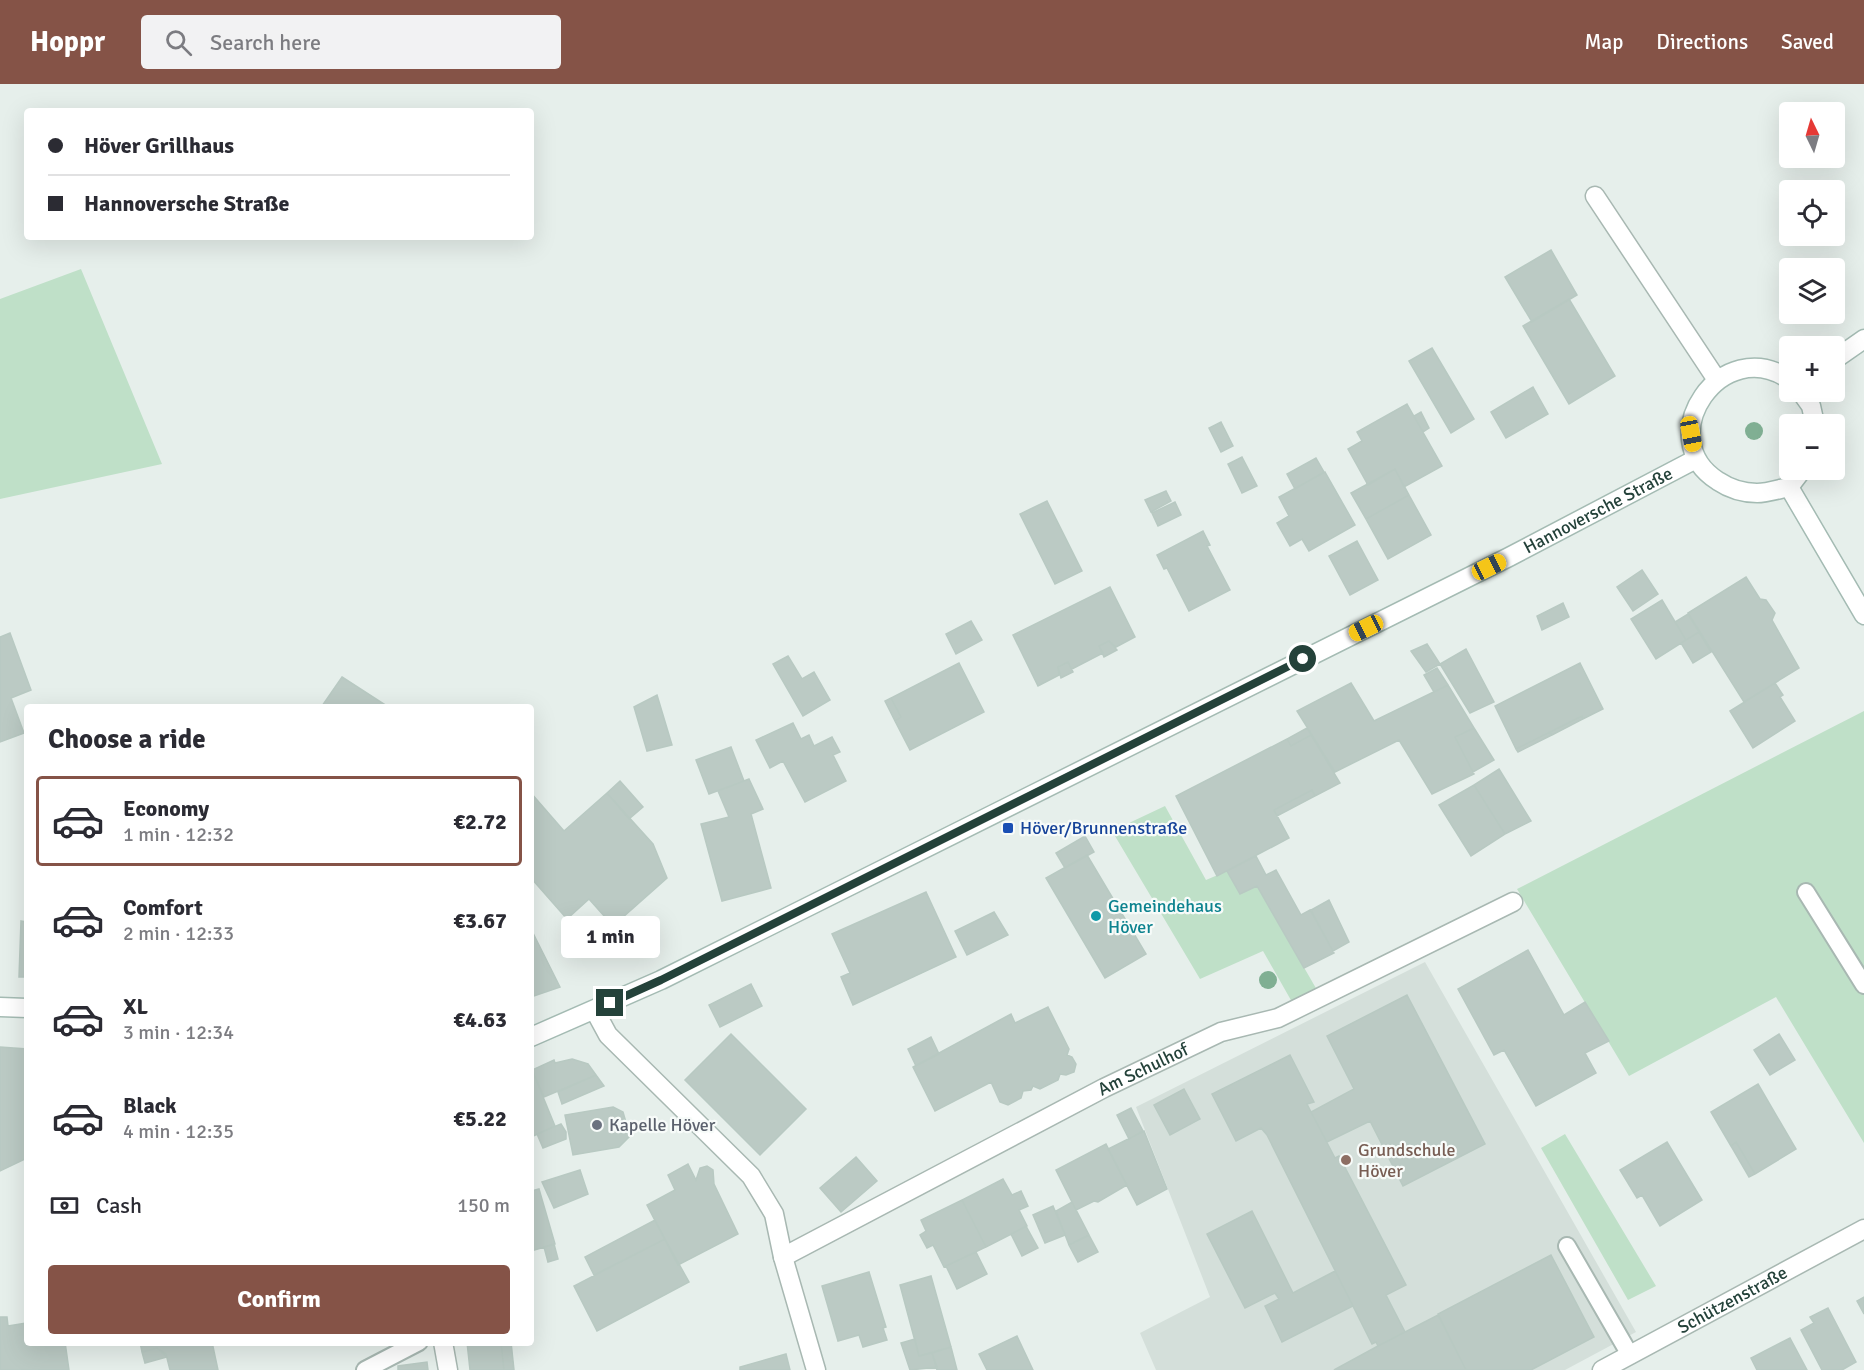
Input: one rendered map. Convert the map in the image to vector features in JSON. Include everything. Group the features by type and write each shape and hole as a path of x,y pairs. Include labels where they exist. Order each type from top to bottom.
{"street":[{"path":"1595,196 1717,380"},
{"path":"1845,352 1864,339"},
{"path":"1779,374 1758,368 1737,370 1717,380 1702,395 1693,413 1691,434 1696,459 1710,476 1731,490 1757,493 1789,487 1794,480"},
{"name":"Hannoversche Straße","path":"534,1036 595,1011 1509,557 1696,459"},
{"path":"1789,487 1864,615"},
{"name":"Am Schulhof","path":"783,1257 1104,1088 1221,1032 1278,1018 1513,902"},
{"path":"0,1007 24,1008"},
{"path":"595,1011 608,1035 751,1176 774,1214 783,1257 816,1370"},
{"name":"Schützenstraße","path":"1602,1370 1864,1229"},
{"path":"444,1346 447,1370"}],"lane":[{"path":"1806,892 1864,985"},
{"path":"1567,1246 1630,1355"},
{"path":"365,1370 411,1346"}],"shaded area":[{"name":"Grundschule Höver","path":"1425,962 1636,1332 1565,1370 1156,1370 1140,1333 1210,1297 1136,1107"}],"green space":[{"path":"81,269 162,464 0,499 0,299"},
{"path":"1864,711 1864,1143 1776,997 1629,1076 1517,889"},
{"path":"1165,806 1206,880 1227,871 1240,894 1257,886 1317,990 1292,1002 1263,951 1200,979 1112,831"},
{"path":"1565,1134 1656,1286 1628,1300 1541,1148"}],"building":[{"path":"1551,250 1577,295 1532,322 1505,277"},
{"path":"1569,299 1615,376 1569,404 1523,326"},
{"path":"1432,348 1474,419 1451,433 1409,361"},
{"path":"1533,387 1548,414 1506,438 1491,412"},
{"path":"1407,404 1442,466 1404,487 1395,469 1368,485 1348,449 1362,441 1357,432"},
{"path":"1421,412 1429,428 1423,432 1414,416"},
{"path":"1221,422 1233,446 1221,452 1209,428"},
{"path":"1242,457 1257,486 1242,493 1228,464"},
{"path":"1316,458 1324,472 1295,489 1287,474"},
{"path":"1395,469 1409,495 1366,519 1351,493"},
{"path":"1325,472 1355,525 1309,551 1302,539 1290,546 1277,523 1289,516 1279,497"},
{"path":"1166,491 1171,501 1151,512 1145,500"},
{"path":"1409,495 1431,535 1388,559 1366,519"},
{"path":"1047,501 1082,571 1055,584 1020,514"},
{"path":"1175,502 1181,515 1158,526 1152,513"},
{"path":"1203,531 1210,545 1207,546 1230,590 1189,611 1167,568 1164,569 1157,555"},
{"path":"1357,541 1378,580 1350,595 1329,556"},
{"path":"1642,570 1658,594 1633,611 1617,587"},
{"path":"1746,577 1760,599 1766,600 1775,613 1772,620 1799,668 1744,702 1688,613"},
{"path":"1110,587 1135,637 1116,647 1109,641 1099,646 1103,653 1072,669 1068,662 1058,667 1059,675 1038,686 1013,635"},
{"path":"1662,600 1686,640 1656,659 1631,619"},
{"path":"1563,603 1569,617 1542,630 1537,616"},
{"path":"1688,614 1699,632 1686,640 1675,622"},
{"path":"971,621 982,640 956,654 946,634"},
{"path":"1699,632 1711,652 1693,663 1681,643"},
{"path":"10,633 31,690 11,698 24,733 0,742 0,637"},
{"path":"1109,641 1117,650 1104,657 1099,646"},
{"path":"1427,644 1440,664 1426,672 1411,651"},
{"path":"1466,649 1494,702 1470,713 1440,664"},
{"path":"788,656 802,679 814,672 830,700 803,716 773,664"},
{"path":"1068,662 1073,672 1061,678 1058,667"},
{"path":"959,663 984,712 910,750 895,721 901,717 891,698"},
{"path":"1580,663 1603,709 1583,719 1582,716 1516,749 1495,706"},
{"path":"1437,668 1448,685 1434,692 1424,675"},
{"path":"342,677 384,704 323,704"},
{"path":"1351,683 1374,721 1448,685 1474,728 1455,737 1474,774 1432,794 1399,740 1335,772 1297,711"},
{"path":"1775,683 1783,695 1780,697 1795,721 1753,748 1730,711"},
{"path":"657,695 672,745 647,751 634,707"},
{"path":"891,698 901,717 895,721 885,701"},
{"path":"1582,716 1583,719 1552,735 1550,732"},
{"path":"793,723 801,739 809,735 814,746 832,737 840,752 833,755 846,781 805,802 783,761 770,768 756,740"},
{"path":"1307,728 1311,735 1291,746 1287,739"},
{"path":"1474,728 1494,760 1473,772 1455,737"},
{"path":"1550,732 1552,735 1518,752 1516,749"},
{"path":"1311,735 1340,783 1315,796 1312,790 1274,810 1289,838 1217,876 1176,796 1287,739 1291,746"},
{"path":"731,747 744,781 709,794 696,760"},
{"path":"1499,769 1531,821 1505,834 1474,785"},
{"path":"749,779 763,809 751,814 771,888 722,901 701,824 729,817 718,791"},
{"path":"620,781 643,807 629,819 607,793"},
{"path":"1474,785 1505,834 1471,856 1439,805"},
{"path":"1312,790 1315,796 1277,816 1274,810"},
{"path":"607,793 653,844 667,878 613,926 589,899 567,919 534,881 534,796 564,831"},
{"path":"1085,836 1094,852 1065,868 1056,853"},
{"name":"Gemeindehaus Höver","path":"1087,855 1146,954 1105,978 1046,878"},
{"path":"1256,856 1266,875 1276,870 1301,915 1310,910 1334,953 1304,968 1257,886 1240,894 1227,871"},
{"path":"926,892 956,957 853,1005 841,977 850,973 832,934"},
{"path":"1329,900 1349,942 1333,951 1311,910"},
{"path":"994,912 1008,935 967,955 955,931"},
{"path":"21,921 24,922 24,977 19,977"},
{"path":"534,935 560,987 534,996"},
{"path":"1528,950 1564,1015 1585,1002 1609,1041 1585,1053 1596,1073 1536,1106 1504,1050 1494,1055 1458,989"},
{"path":"751,984 762,1006 720,1027 709,1005"},
{"path":"1407,995 1485,1144 1403,1186 1370,1121 1327,1142 1311,1112 1354,1089 1327,1036"},
{"path":"1048,1007 1069,1049 1067,1055 1072,1057 1076,1064 1074,1072 1066,1075 1060,1074 1058,1080 1040,1089 1033,1086 1031,1090 1023,1091 1021,1098 1008,1105 1000,1102 991,1082 935,1111 913,1067 1011,1014 1015,1023"},
{"path":"731,1034 806,1109 760,1155 685,1080"},
{"path":"1779,1034 1795,1060 1770,1075 1754,1050"},
{"path":"931,1037 939,1054 916,1066 908,1049"},
{"path":"0,1047 24,1049 24,1159 0,1171"},
{"path":"1290,1055 1314,1102 1307,1104 1311,1112 1335,1158 1339,1156 1406,1285 1386,1295 1405,1332 1378,1346 1376,1342 1372,1344 1267,1135 1261,1128 1236,1141 1212,1094"},
{"path":"572,1059 588,1064 596,1075 544,1097 534,1074 534,1069 554,1060 555,1063"},
{"path":"534,1075 555,1126 534,1136"},
{"path":"596,1075 604,1086 562,1104 558,1092"},
{"path":"1758,1084 1796,1149 1755,1174 1736,1142 1731,1146 1711,1112"},
{"path":"1184,1089 1200,1119 1170,1135 1154,1105"},
{"name":"Kapelle Höver","path":"613,1107 623,1112 630,1136 619,1147 573,1155 565,1115"},
{"path":"1131,1108 1143,1131 1129,1139 1117,1115"},
{"path":"561,1124 566,1132 566,1139 543,1148 537,1134"},
{"path":"1144,1131 1167,1189 1137,1205 1108,1149"},
{"path":"1667,1142 1702,1200 1660,1226 1642,1195 1637,1198 1620,1170"},
{"path":"1736,1142 1755,1174 1749,1177 1731,1146"},
{"path":"1106,1144 1127,1185 1098,1202 1094,1201 1076,1210 1056,1170"},
{"path":"856,1157 877,1181 841,1212 820,1188"},
{"path":"688,1164 696,1180 700,1168 707,1166 713,1170 714,1184 738,1234 678,1265 647,1205 675,1190 668,1175"},
{"path":"580,1170 588,1194 554,1208 542,1182"},
{"path":"1003,1179 1012,1195 1021,1191 1028,1206 1019,1210 1027,1226 986,1247 962,1200"},
{"path":"539,1189 555,1244 534,1250 534,1190"},
{"path":"962,1200 986,1247 944,1267 933,1245 927,1248 920,1235 926,1231 921,1220"},
{"path":"1072,1202 1089,1235 1069,1245 1056,1211"},
{"path":"1053,1206 1065,1235 1045,1243 1033,1215"},
{"path":"1252,1211 1293,1293 1335,1271 1353,1306 1282,1342 1265,1306 1279,1299 1275,1293 1245,1308 1207,1234"},
{"path":"655,1220 665,1239 594,1275 585,1257"},
{"path":"1026,1226 1038,1248 1022,1256 1011,1234"},
{"path":"1089,1235 1098,1252 1078,1262 1069,1245"},
{"path":"665,1239 689,1282 597,1331 574,1286"},
{"path":"554,1244 558,1259 548,1262 544,1247"},
{"path":"976,1252 987,1274 957,1289 946,1266"},
{"path":"1551,1255 1594,1337 1531,1370 1466,1370 1438,1314"},
{"path":"869,1272 886,1327 883,1328 887,1340 863,1347 859,1335 838,1341 822,1286"},
{"path":"931,1276 951,1347 919,1356 900,1285"},
{"path":"1864,1297 1864,1314 1857,1301"},
{"path":"1828,1308 1856,1362 1842,1370 1822,1370 1801,1330 1814,1323 1810,1317"},
{"path":"1438,1315 1466,1370 1334,1370 1378,1346"},
{"path":"0,1317 7,1317 8,1326 24,1323 24,1346 66,1346 69,1370 0,1370"},
{"path":"1017,1336 1033,1370 987,1370 979,1354"},
{"path":"1790,1338 1807,1370 1757,1370 1751,1358"},
{"path":"915,1339 919,1356 932,1353 937,1367 910,1370 901,1343"},
{"path":"141,1346 213,1346 218,1370 170,1370 166,1354 157,1348 142,1352"},
{"path":"467,1346 501,1346 504,1370 470,1370"},
{"path":"501,1346 511,1346 514,1370 504,1370"},
{"path":"951,1347 957,1370 937,1370 932,1353"},
{"path":"157,1348 167,1357 145,1363 142,1352"},
{"path":"786,1354 790,1370 740,1370 740,1367"},
{"path":"427,1362 428,1370 398,1370 398,1366"}],"place":[{"name":"Höver/Brunnenstraße","path":"1008,828"},
{"name":"Gemeindehaus Höver","path":"1096,916"},
{"name":"Kapelle Höver","path":"597,1125"},
{"name":"Grundschule Höver","path":"1346,1160"}],"route":[{"path":"610,1003 661,980 1303,659"}]}
